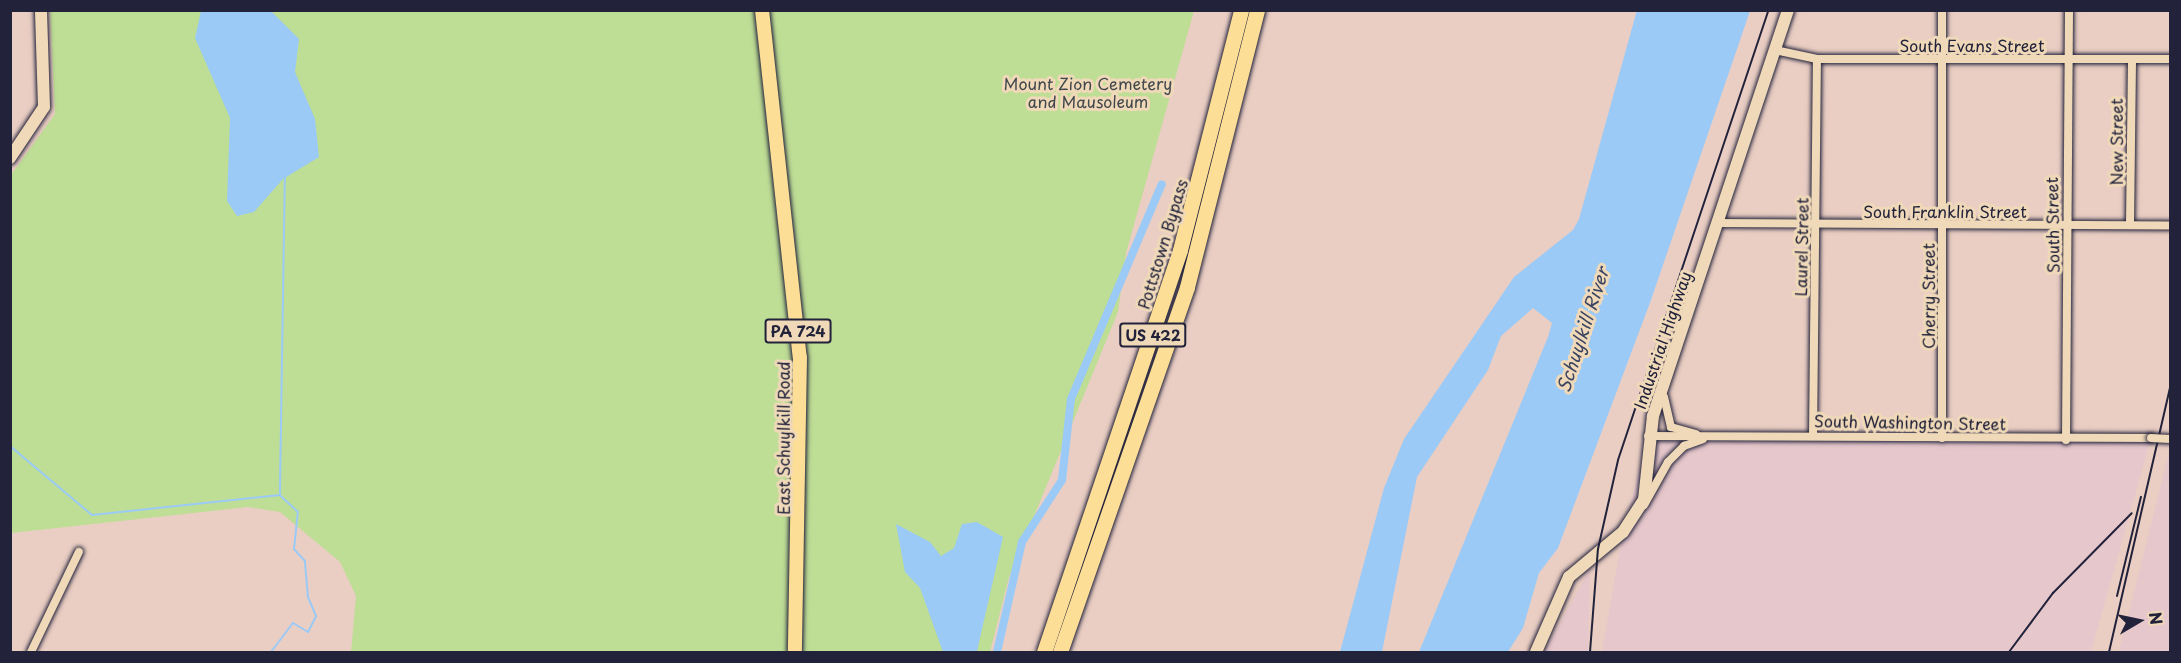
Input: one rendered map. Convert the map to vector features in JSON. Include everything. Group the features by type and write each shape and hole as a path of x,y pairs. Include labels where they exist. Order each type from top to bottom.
{"highway":[{"name":"Pottstown Bypass","path":"1044,652 1177,261 1241,10"},
{"name":"Pottstown Bypass","path":"1060,652 1187,287 1257,10"}],"main road":[{"name":"East Schuylkill Road","path":"762,10 800,357 795,652"}],"street":[{"path":"10,158 44,107 41,10"},
{"name":"Industrial Highway","path":"1536,652 1569,577 1630,524 1649,482 1648,436 1720,223 1788,10"},
{"name":"Cherry Street","path":"1942,10 1944,225 1942,438"},
{"name":"South Street","path":"2066,440 2069,10"},
{"name":"South Evans Street","path":"1775,50 1817,59 2170,59"},
{"name":"Laurel Street","path":"1813,436 1817,59"},
{"name":"New Street","path":"2130,225 2132,60"},
{"name":"South Franklin Street","path":"1720,223 2170,225"},
{"path":"1667,378 1665,419 1671,427 1708,438"},
{"name":"South Washington Street","path":"1648,436 2170,439"},
{"path":"1630,524 1668,462 1684,446 1708,438"},
{"path":"31,652 79,552"}],"shaded area":[{"path":"1648,436 2151,438 2091,652 1602,652 1623,532"},
{"path":"2170,449 2170,652 2119,652"},
{"path":"1590,569 1588,652 1544,652"}],"green space":[{"name":"Mount Zion Cemetery and Mausoleum","path":"50,11 1194,11 1126,253 1118,312 1009,577 990,652 351,652 356,596 340,562 280,512 248,507 11,533 11,175 55,114"}],"water":[{"name":"Schuylkill River","path":"1637,10 1750,11 1651,300 1558,548 1539,573 1523,628 1508,652 1419,652 1548,337 1552,323 1533,308 1501,336 1488,370 1417,477 1382,652 1340,652 1384,488 1404,439 1514,277 1573,230 1579,219"},
{"path":"201,11 271,11 299,39 295,72 315,119 319,157 283,179 254,212 237,216 227,201 230,118 195,38"},
{"path":"977,522 1003,537 977,651 943,652 920,588 905,572 896,524 930,542 941,556 954,548 962,524"}],"waterway":[{"path":"271,652 293,623 308,632 316,616 308,597 305,561 294,549 298,512 280,495 285,177"},
{"path":"997,652 1022,542 1062,480 1071,399 1162,184"},
{"path":"10,446 92,515 280,495"}],"railway":[{"path":"1590,652 1598,549 1618,460 1769,10"},
{"path":"2109,652 2170,387"},
{"path":"2117,596 2141,497"},
{"path":"2009,652 2053,593 2132,513"}]}
